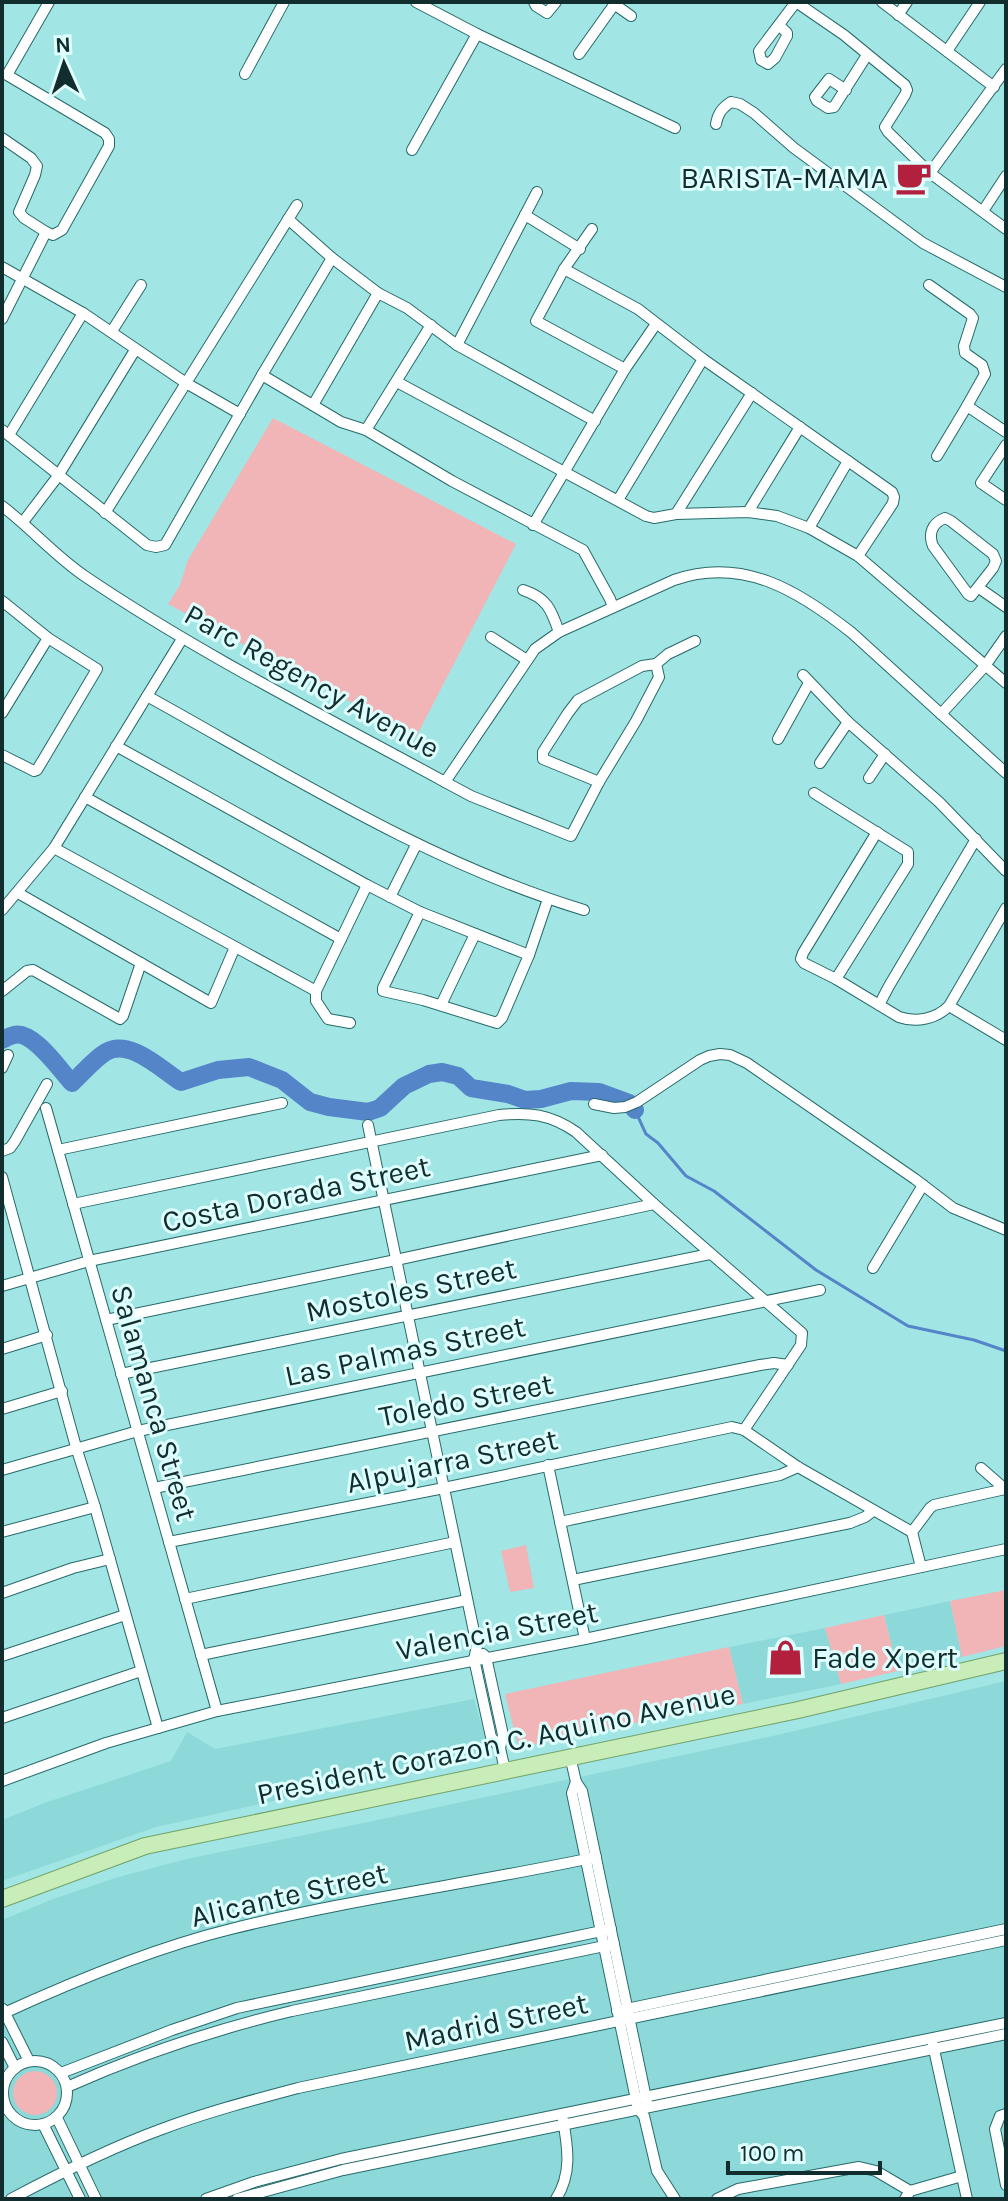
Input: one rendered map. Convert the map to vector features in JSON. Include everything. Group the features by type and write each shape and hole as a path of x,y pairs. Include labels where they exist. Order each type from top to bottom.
{"main road":[{"name":"President Corazon C. Aquino Avenue","path":"2,1899 145,1846 798,1710 1006,1661"}],"street":[{"path":"2,138 31,158 37,166 19,212 53,235 62,230 109,146 109,139 105,133 5,78 49,2"},
{"path":"245,74 284,2"},
{"path":"416,2 675,128"},
{"path":"534,2 547,13 556,2"},
{"path":"780,26 796,2 844,35 905,85 905,95 885,127 930,173 1006,229"},
{"path":"882,2 994,87"},
{"path":"898,15 907,2"},
{"path":"947,51 980,2"},
{"path":"579,54 615,3 631,16"},
{"path":"412,150 477,34"},
{"path":"846,90 867,55"},
{"path":"930,173 1006,69"},
{"path":"716,124 724,106 731,102 740,104 923,243 1006,287"},
{"path":"983,211 1006,176"},
{"path":"457,345 537,192"},
{"path":"105,513 297,205"},
{"path":"525,215 580,249"},
{"path":"288,219 378,293 407,308 457,345 595,421"},
{"path":"592,229 564,269 536,321 625,369"},
{"path":"2,319 46,232"},
{"path":"83,313 6,432 105,513 147,545 156,547 165,545 332,258"},
{"path":"2,267 83,313 186,383 240,414"},
{"path":"564,269 638,309 703,359 892,492 893,503 858,556"},
{"path":"112,331 141,285"},
{"path":"929,285 973,318 964,346 965,353 982,365 985,374 937,456"},
{"path":"313,405 378,293"},
{"path":"533,525 625,369 656,324"},
{"path":"366,430 431,325"},
{"path":"23,522 58,476 135,350"},
{"path":"618,500 703,359"},
{"path":"262,375 341,422 366,430 452,481 583,550 613,607"},
{"path":"397,382 654,518 676,514 748,512 777,516 809,528 858,556 1006,683"},
{"path":"676,514 752,393"},
{"path":"967,406 1006,432"},
{"path":"748,512 800,427"},
{"path":"1006,445 981,483 1006,500"},
{"path":"809,528 848,461"},
{"name":"Parc Regency Avenue","path":"2,506 82,575 182,639 445,782 535,649 559,632 691,574 721,571 779,584 828,614 1006,773"},
{"path":"945,518 951,521 993,554 996,561 979,588 975,594 968,594 933,546 931,530 939,520 945,518"},
{"path":"979,588 1006,607"},
{"path":"523,590 538,595 545,602 559,632"},
{"path":"2,601 48,638 97,669 37,770 29,770 2,755"},
{"path":"941,714 985,666 1006,636"},
{"path":"491,637 527,660"},
{"path":"2,713 48,638"},
{"path":"2,910 54,848 182,639"},
{"path":"599,782 543,759 543,752 568,713 578,700 642,666 656,664 668,654 695,641"},
{"path":"445,782 471,796 571,836 659,677 656,664"},
{"path":"778,739 806,679 848,722 939,802 1006,871"},
{"path":"147,696 416,845 548,899 584,910"},
{"path":"820,763 848,722"},
{"path":"116,746 390,897 529,955"},
{"path":"869,778 885,754"},
{"path":"814,793 908,852 908,864 836,979"},
{"path":"85,797 341,939"},
{"path":"877,832 801,959 804,963 899,1017 910,1021 936,1015 949,1006 1006,908"},
{"path":"879,1005 976,839"},
{"path":"390,897 416,845"},
{"path":"54,848 316,991"},
{"path":"350,1023 328,1019 316,1001 316,991 367,885"},
{"path":"18,893 211,1003 235,947"},
{"path":"420,912 383,988 387,993 441,1005 497,1023 529,955 548,899"},
{"path":"441,1005 475,934"},
{"path":"2,991 27,971 33,970 120,1019 141,963"},
{"path":"949,1006 1005,1037"},
{"path":"2,1068 8,1055"},
{"path":"594,1104 625,1107 700,1060 709,1056 730,1055 793,1093 953,1208 1005,1228"},
{"path":"2,1151 10,1148 15,1141 47,1084"},
{"path":"58,1150 282,1103"},
{"name":"Salamanca Street","path":"46,1108 217,1711"},
{"path":"73,1204 499,1115 529,1112 548,1116 562,1122 602,1155 802,1333 801,1345 744,1430 798,1467 912,1532 921,1567"},
{"path":"368,1125 477,1646 474,1659 491,1737 500,1748"},
{"name":"Costa Dorada Street","path":"2,1286 89,1261 602,1155"},
{"path":"2,1177 158,1728"},
{"path":"873,1268 923,1185"},
{"path":"106,1320 654,1204"},
{"path":"2,1223 14,1219"},
{"name":"Mostoles Street","path":"121,1374 710,1254"},
{"name":"Las Palmas Street","path":"2,1470 138,1431 820,1290"},
{"path":"2,1349 47,1335"},
{"name":"Toledo Street","path":"154,1488 760,1365 788,1365"},
{"path":"2,1409 62,1391"},
{"name":"Alpujarra Street","path":"169,1542 444,1488 727,1427 744,1430"},
{"path":"548,1465 585,1639"},
{"path":"560,1522 780,1475 798,1467"},
{"path":"981,1468 1006,1490"},
{"path":"912,1532 934,1505 1006,1490"},
{"path":"2,1532 95,1507"},
{"path":"573,1580 850,1523 873,1511"},
{"path":"185,1599 455,1542"},
{"name":"Valencia Street","path":"2,1781 106,1743 217,1711 585,1639 1006,1549"},
{"path":"2,1593 73,1568 110,1559"},
{"path":"201,1655 467,1600"},
{"path":"2,1656 125,1615"},
{"path":"477,1646 486,1657 503,1735 500,1748 505,1770"},
{"path":"2,1718 141,1671"},
{"path":"570,1756 576,1782 572,1793 591,1858 657,2171 675,2199"},
{"name":"Alicante Street","path":"3,2011 174,1946 228,1929 591,1858"},
{"name":"Madrid Street","path":"11,2199 79,2164 162,2129 220,2109 298,2088 1006,1929"},
{"path":"61,2073 237,2008 606,1930"},
{"name":"Madrid Street","path":"623,2015 1006,1940"},
{"path":"67,2087 176,2042 241,2023 609,1945"},
{"path":"3,2011 29,2061"},
{"path":"206,2199 225,2196 341,2159 642,2106 933,2043 1006,2023"},
{"path":"933,2043 1006,2034"},
{"path":"2,2042 15,2068"},
{"path":"933,2043 967,2199"},
{"path":"29,2061 47,2063 61,2073 67,2087 66,2104 57,2118 36,2125 6,2114 3,2086 15,2068 29,2061"},
{"path":"1006,2114 1000,2116 995,2129 1006,2185"},
{"path":"57,2118 96,2199"},
{"path":"237,2199 297,2181 562,2119"},
{"path":"556,2199 568,2165 562,2119"},
{"path":"43,2124 80,2199"},
{"path":"717,2199 738,2189 859,2167 876,2171 907,2195 962,2176"}],"shaded area":[{"path":"273,418 516,544 416,737 168,604 180,585 188,560"},
{"path":"526,1545 534,1588 510,1592 501,1551"},
{"path":"1006,1590 1006,1646 962,1657 950,1601"},
{"path":"950,1601 962,1657 898,1671 884,1615"},
{"path":"884,1615 898,1671 841,1684 825,1628"},
{"path":"825,1628 841,1684 743,1704 729,1647"},
{"path":"729,1647 743,1704 697,1710 522,1747 517,1741 505,1694"},
{"path":"1006,1681 1006,2199 2,2199 2,1920 115,1878 186,1859 777,1735"},
{"path":"474,1699 486,1741 477,1756 156,1827 2,1881 2,1820 171,1761 187,1732 215,1749"},
{"path":"35,2071 50,2078 57,2093 50,2108 35,2115 20,2108 13,2093 20,2078"}],"waterway":[{"path":"2,1040 14,1035 29,1038 72,1083 106,1052 125,1049 145,1057 181,1082 218,1070 249,1067 282,1080 310,1102 368,1112 380,1108 404,1086 429,1074 442,1072 458,1076 471,1088 525,1100 571,1091 599,1092 629,1103 635,1110"},
{"path":"635,1110 646,1134 658,1143 686,1176 714,1191 816,1270 908,1326 974,1340 1006,1351"}],"place":[{"name":"BARISTA-MAMA","path":"914,178"},
{"name":"Fade Xpert","path":"786,1658"}]}
